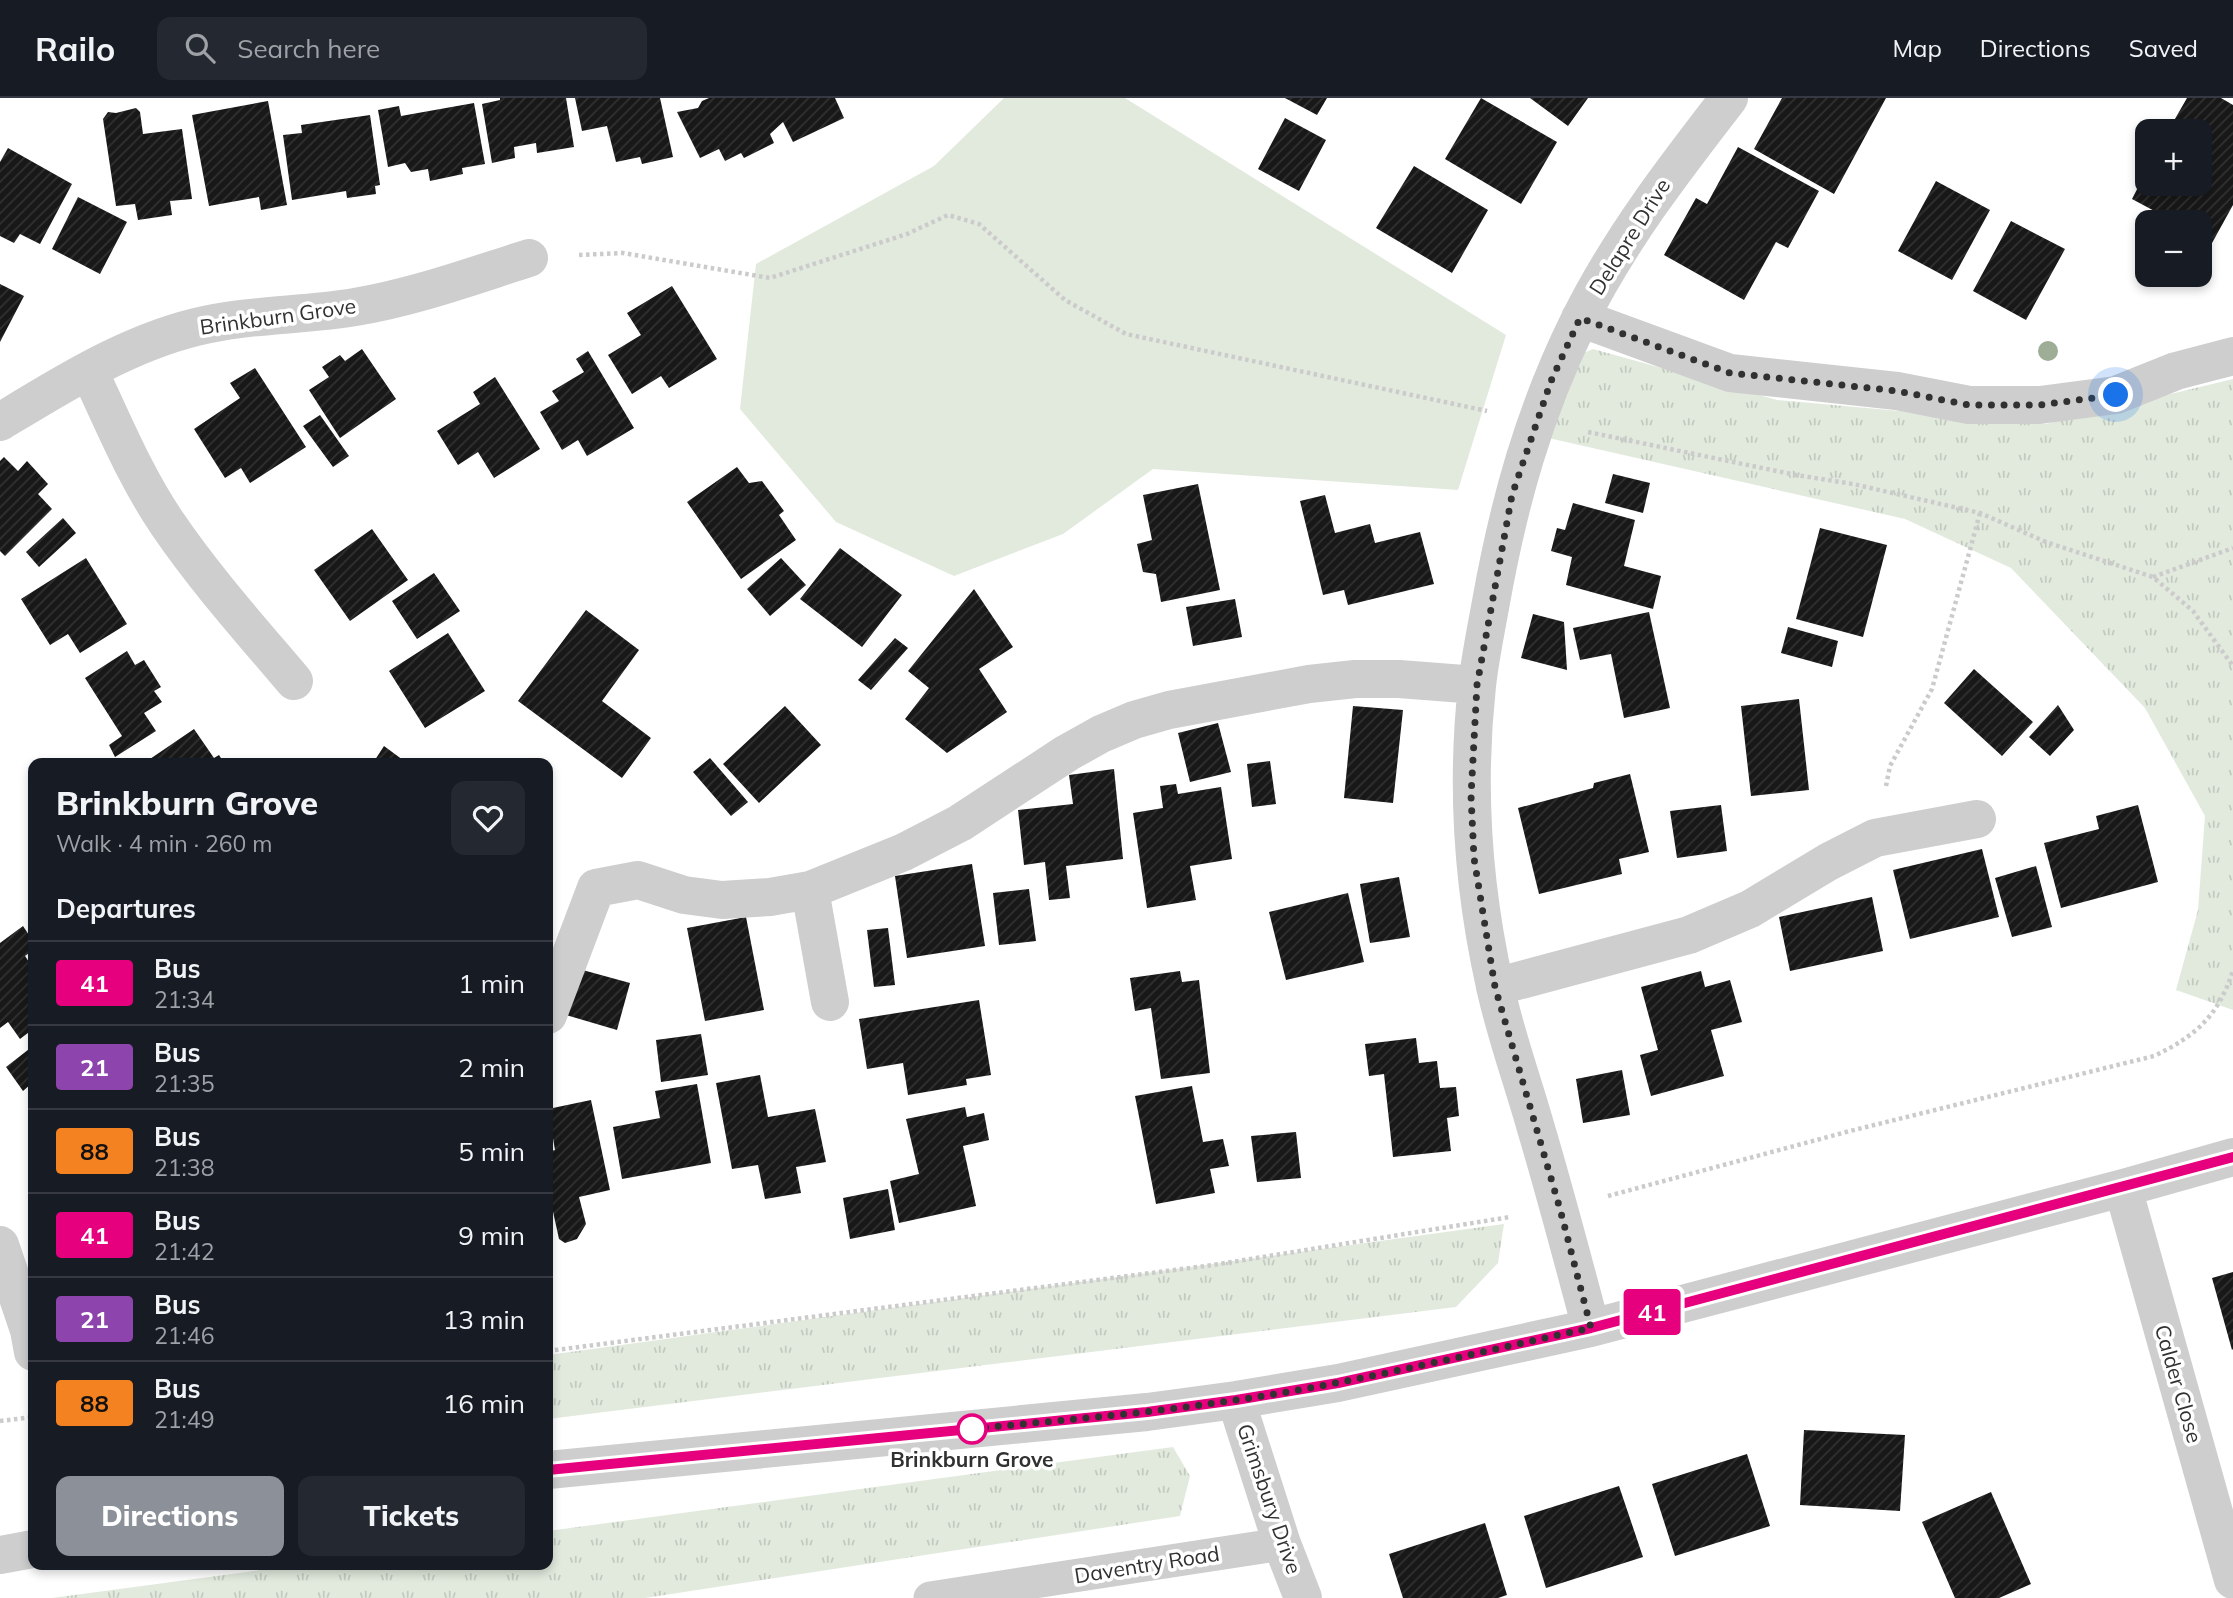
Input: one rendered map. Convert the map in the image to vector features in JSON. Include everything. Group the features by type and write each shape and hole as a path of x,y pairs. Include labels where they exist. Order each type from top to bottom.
{"street":[{"name":"Delapre Drive","path":"1591,1328 1560,1209 1495,987 1474,858 1471,796 1477,685 1512,495 1551,381 1580,318 1619,247 1661,186 1729,98"},
{"name":"Brinkburn Grove","path":"0,422 89,371 136,348 195,327 228,321 317,313 388,301 530,258"},
{"path":"1580,318 1730,373 1897,391 1969,405 2040,405 2116,395 2176,370 2233,356"},
{"path":"89,371 120,437 165,521 197,565 294,681"},
{"path":"553,1002 596,888 638,880 684,895 722,900 770,897 810,890 904,852 960,823 1067,753 1134,720 1169,710 1321,683 1399,679 1477,685"},
{"path":"1495,987 1689,934 1751,909 1828,862 1875,838 1977,819"},
{"path":"810,890 830,1002"},
{"path":"553,1470 1147,1412 1338,1383 1591,1328 2233,1157"},
{"name":"Calder Close","path":"2123,1188 2233,1580"},
{"path":"0,1245 28,1327"},
{"name":"Grimsbury Drive","path":"1236,1400 1282,1544 1303,1598"},
{"path":"0,1555 28,1550"}],"lane":[{"name":"Daventry Road","path":"930,1598 1282,1544"}],"path":[{"path":"530,258 623,253 770,278 907,234 948,215 979,224 1065,299 1126,334 1796,475 1853,484 1980,513 2046,542 2153,577 2193,611 2233,666"},
{"path":"1875,838 1890,766 1932,689 1980,513"},
{"path":"2153,577 2233,548"},
{"path":"553,1350 1213,1265 1560,1209 1850,1131 2154,1056 2180,1044 2199,1030 2214,1011 2233,971"},
{"path":"0,1421 28,1418"}],"green space":[{"path":"1004,98 1125,98 1506,335 1458,490 1153,469 1063,534 954,576 836,522 740,409 756,264 934,166"},
{"path":"1593,349 1777,400 2046,424 2233,379 2233,1010 2176,990 2198,910 2205,816 2145,708 2011,568 1905,519 1544,437 1574,357"},
{"path":"1504,1224 1498,1263 1456,1307 553,1418 553,1354"},
{"path":"1173,1447 1190,1476 1180,1516 645,1598 52,1598 262,1570 553,1570 553,1530"}],"building":[{"path":"500,98 566,98 574,147 537,153 536,143 514,147 515,158 492,163 482,104"},
{"path":"575,98 660,98 673,157 642,164 640,157 616,162 607,126 582,131"},
{"path":"709,98 835,98 844,118 793,142 783,122 770,134 774,143 744,158 741,153 725,161 719,149 700,158 677,112 698,108 702,101"},
{"path":"1285,98 1327,98 1317,115"},
{"path":"1481,98 1557,142 1521,204 1445,159"},
{"path":"1530,98 1588,98 1568,126"},
{"path":"1782,98 1886,98 1834,194 1754,149"},
{"path":"2187,98 2221,98 2233,105 2233,205 2212,243 2212,210 2153,210 2132,199 2135,193 2135,196 2212,196 2212,119 2175,119"},
{"path":"268,101 287,205 261,210 259,197 209,206 192,115"},
{"path":"474,103 485,164 462,168 463,174 430,181 428,169 411,172 405,163 388,167 378,110 399,106 401,116"},
{"path":"136,108 140,112 143,134 182,129 192,199 170,201 172,215 138,220 135,204 116,206 103,119 108,112 116,113"},
{"path":"370,115 380,185 375,186 376,194 347,198 346,191 292,200 283,135 302,133 301,125"},
{"path":"1285,118 1326,140 1299,191 1258,169"},
{"path":"1738,147 1819,191 1788,248 1776,242 1744,300 1664,255 1696,198 1707,204"},
{"path":"8,148 72,184 40,244 20,234 14,243 0,236 0,162"},
{"path":"1414,166 1488,210 1452,273 1376,228"},
{"path":"1936,181 1990,210 1952,280 1898,251"},
{"path":"78,197 127,222 100,274 52,249"},
{"path":"2011,221 2065,249 2026,320 1973,291"},
{"path":"0,284 24,296 0,342"},
{"path":"672,286 717,359 669,388 661,376 632,394 608,355 641,335 627,313"},
{"path":"362,349 396,399 340,438 309,390 329,377 322,367 340,355 345,361"},
{"path":"588,351 634,428 587,456 578,440 562,450 540,412 559,401 552,391 584,372 576,359"},
{"path":"255,368 306,447 250,483 241,468 225,478 194,429 240,398 230,383"},
{"path":"495,377 540,449 494,478 478,452 458,465 437,431 480,404 473,392"},
{"path":"320,415 349,456 333,467 303,426"},
{"path":"4,457 18,471 27,461 48,484 38,494 52,509 5,556 0,551 0,461"},
{"path":"737,467 749,483 762,481 784,511 779,515 796,540 741,579 687,502"},
{"path":"1613,474 1650,483 1643,513 1605,503"},
{"path":"1198,484 1220,590 1161,602 1156,574 1143,572 1137,544 1152,540 1143,495"},
{"path":"1325,495 1335,533 1370,524 1375,543 1420,532 1434,584 1348,605 1344,590 1323,595 1300,501"},
{"path":"1573,503 1635,520 1624,566 1661,576 1653,609 1566,585 1572,557 1551,551 1557,528 1565,530"},
{"path":"63,518 76,533 39,567 26,552"},
{"path":"1820,528 1887,545 1863,637 1796,619"},
{"path":"372,529 408,580 350,621 314,570"},
{"path":"840,548 902,595 862,647 800,599"},
{"path":"86,558 127,624 80,653 68,634 50,645 21,599"},
{"path":"781,558 806,585 770,616 747,589"},
{"path":"434,573 460,611 417,639 392,601"},
{"path":"974,589 1013,647 979,669 1007,712 947,753 905,719 929,688 908,671"},
{"path":"1235,599 1242,637 1193,646 1186,607"},
{"path":"586,610 639,650 602,701 651,738 622,778 518,701"},
{"path":"1649,612 1670,708 1624,718 1611,654 1580,660 1573,628"},
{"path":"1533,614 1564,622 1567,670 1521,658"},
{"path":"1788,627 1838,641 1832,667 1781,653"},
{"path":"448,633 485,691 425,728 389,671"},
{"path":"895,638 908,648 871,690 858,680"},
{"path":"127,651 135,665 144,660 161,687 154,691 162,702 144,713 156,731 115,757 109,745 122,736 85,678"},
{"path":"1974,669 2033,722 2002,756 1944,703"},
{"path":"1799,699 1809,790 1751,796 1741,706"},
{"path":"2058,705 2074,730 2050,756 2029,737"},
{"path":"785,706 821,745 759,803 723,764"},
{"path":"1353,706 1403,710 1393,803 1344,798"},
{"path":"1218,723 1231,772 1190,782 1178,733"},
{"path":"194,729 214,758 151,758"},
{"path":"384,746 400,758 376,758"},
{"path":"710,758 748,802 731,816 693,772"},
{"path":"1270,761 1276,804 1252,807 1247,764"},
{"path":"1114,769 1123,859 1066,866 1070,898 1049,900 1045,862 1024,865 1018,810 1073,804 1069,775"},
{"path":"1630,774 1649,852 1619,859 1622,874 1539,894 1518,808 1593,788 1594,783"},
{"path":"1176,784 1178,794 1221,787 1232,859 1190,866 1196,900 1147,908 1133,813 1163,808 1160,786"},
{"path":"1721,805 1727,851 1677,858 1670,811"},
{"path":"2138,805 2158,882 2061,908 2044,843 2099,829 2096,816"},
{"path":"1982,849 1999,917 1910,939 1893,870"},
{"path":"972,864 985,946 907,958 895,876"},
{"path":"2036,866 2052,927 2012,937 1995,878"},
{"path":"1399,877 1410,937 1370,943 1360,884"},
{"path":"1029,889 1036,941 999,945 993,893"},
{"path":"1348,893 1364,962 1286,980 1269,912"},
{"path":"1872,897 1883,951 1790,971 1779,917"},
{"path":"746,917 764,1010 705,1021 687,928"},
{"path":"23,926 28,934 28,954 25,956 28,960 28,1033 20,1039 8,1022 0,1028 0,943"},
{"path":"888,928 895,985 874,987 867,930"},
{"path":"579,969 630,983 617,1030 566,1015"},
{"path":"1180,971 1182,982 1199,980 1210,1073 1161,1079 1151,1008 1135,1011 1130,978"},
{"path":"1701,971 1705,987 1730,980 1742,1022 1711,1030 1724,1076 1651,1096 1640,1055 1658,1050 1641,987"},
{"path":"979,1000 991,1075 966,1079 967,1085 908,1095 903,1063 867,1069 859,1019"},
{"path":"701,1034 708,1075 661,1082 656,1040"},
{"path":"1416,1038 1419,1063 1437,1061 1440,1088 1456,1087 1459,1116 1447,1118 1451,1151 1393,1157 1384,1074 1369,1076 1365,1044"},
{"path":"28,1050 28,1087 23,1091 6,1067"},
{"path":"1622,1070 1630,1115 1583,1123 1576,1079"},
{"path":"760,1075 768,1117 815,1109 826,1162 796,1167 801,1193 765,1199 758,1165 732,1169 716,1083"},
{"path":"697,1084 711,1163 622,1179 613,1127 660,1118 655,1091"},
{"path":"1192,1086 1203,1142 1223,1139 1229,1166 1210,1169 1215,1193 1156,1204 1135,1096"},
{"path":"591,1100 610,1190 579,1197 586,1224 577,1239 565,1243 559,1239 553,1212 553,1108"},
{"path":"965,1107 967,1117 984,1113 989,1140 963,1146 976,1206 899,1223 890,1181 919,1174 906,1119"},
{"path":"1296,1132 1301,1178 1257,1182 1251,1136"},
{"path":"888,1189 895,1230 850,1239 843,1198"},
{"path":"2233,1272 2233,1349 2232,1350 2212,1278"},
{"path":"1804,1430 1905,1435 1900,1511 1800,1505"},
{"path":"1747,1454 1770,1526 1675,1556 1652,1484"},
{"path":"1619,1486 1643,1557 1546,1588 1524,1516"},
{"path":"1991,1492 2031,1584 1999,1598 1955,1598 1922,1522"},
{"path":"1485,1523 1507,1595 1498,1598 1403,1598 1389,1554"}],"bus line":[{"name":"41","path":"553,1469 1147,1412 1338,1383 1591,1328 2233,1157"}],"place":[{"name":"Brinkburn Grove","path":"972,1429"}],"route":[{"path":"972,1429 960,1430 1147,1412 1236,1400 1338,1383 1591,1328 1560,1209 1495,987 1474,858 1471,796 1477,685 1512,495 1551,381 1580,318 1730,373 1897,391 1969,405 2040,405 2116,395"}]}
